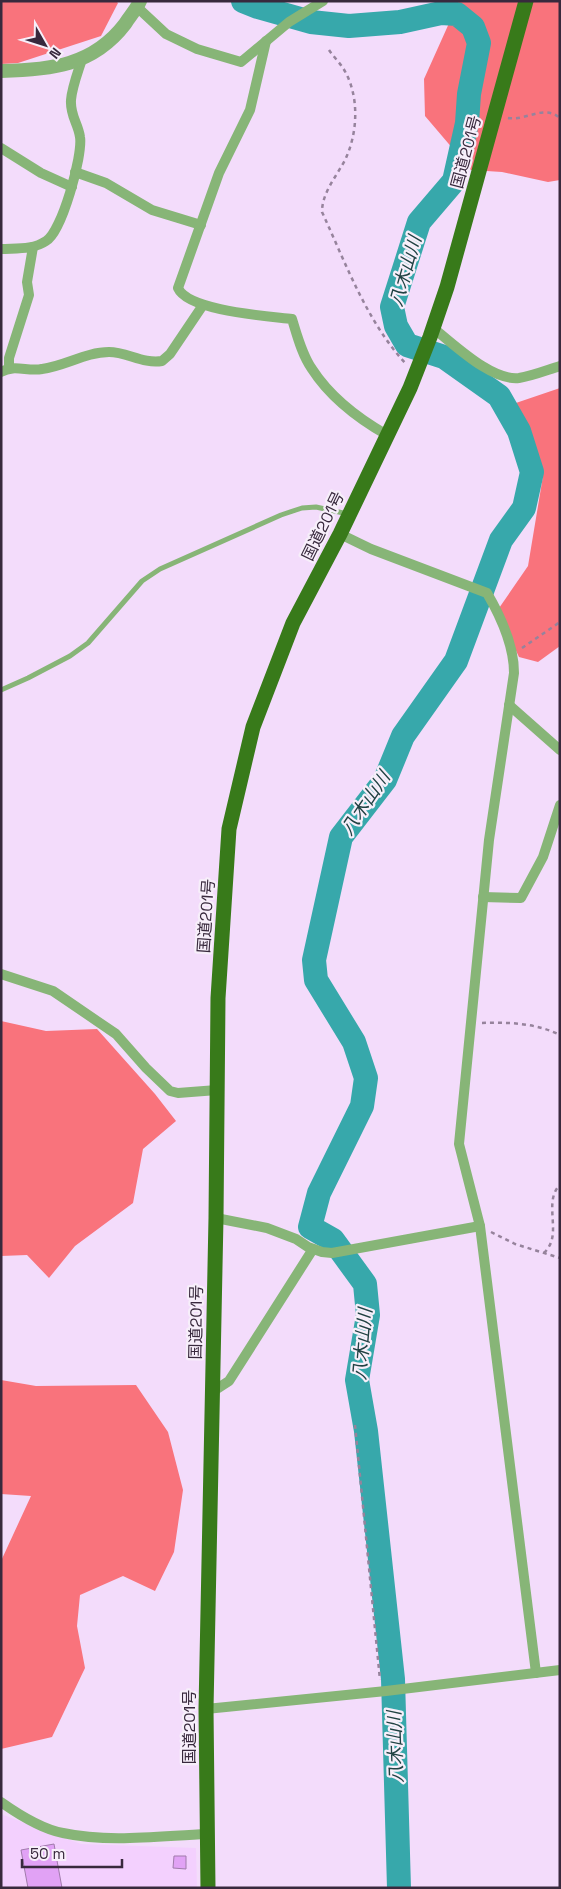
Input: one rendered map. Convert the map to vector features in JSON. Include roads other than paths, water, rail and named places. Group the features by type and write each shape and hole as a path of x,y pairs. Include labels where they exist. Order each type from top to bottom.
{"highway":[{"name":"国道201号","path":"208,1888 206,1710 216,1218 218,998 229,829 253,727 293,623 340,534 418,368 432,332 447,287 526,1"}],"street":[{"path":"1,71 38,70 82,59 118,33 139,4 166,34 197,49 242,62 290,22 323,1"},
{"path":"266,42 250,110 219,173 178,288 184,296 214,308 292,319 298,339 311,368 324,384 363,421 387,435"},
{"path":"1,249 33,247 48,241 57,229 72,187 80,151 80,137 71,114 71,98 82,59"},
{"path":"1,148 41,173 72,187"},
{"path":"75,172 106,183 152,210 201,225"},
{"path":"33,247 27,282 28,295 5,369 42,370 94,354 109,352 120,353 146,361 162,361 170,354 203,305"},
{"path":"432,332 483,366 506,377 519,378 560,366"},
{"path":"340,534 371,550 487,593 497,610 514,654 514,673 489,840 459,1144 480,1226 536,1673"},
{"path":"509,705 560,750"},
{"path":"483,897 521,898 543,857 560,805"},
{"path":"1,974 53,992 116,1034 146,1068 170,1091 178,1093 217,1090"},
{"path":"216,1218 267,1228 296,1239 313,1249 332,1253 480,1226"},
{"path":"212,1392 229,1381 313,1249"},
{"path":"206,1710 560,1670"},
{"path":"1,1802 20,1815 62,1833 100,1838 206,1834"}],"lane":[{"path":"1,690 70,656 88,643 142,581 160,569 281,515 302,508 316,507 349,514"}],"waterway":[{"name":"八木山川","path":"243,1 311,22 349,26 400,22 441,13 457,14 473,27 479,43 469,94 467,123 454,181 419,222 392,307 396,326 407,345 444,357 499,396 519,431 532,472 524,508 501,540 456,661 403,736 385,780 341,837 314,960 316,980 354,1042 366,1078 362,1106 319,1193 310,1227 333,1240 365,1284 368,1315 357,1380 366,1431 393,1679 399,1888"}]}
